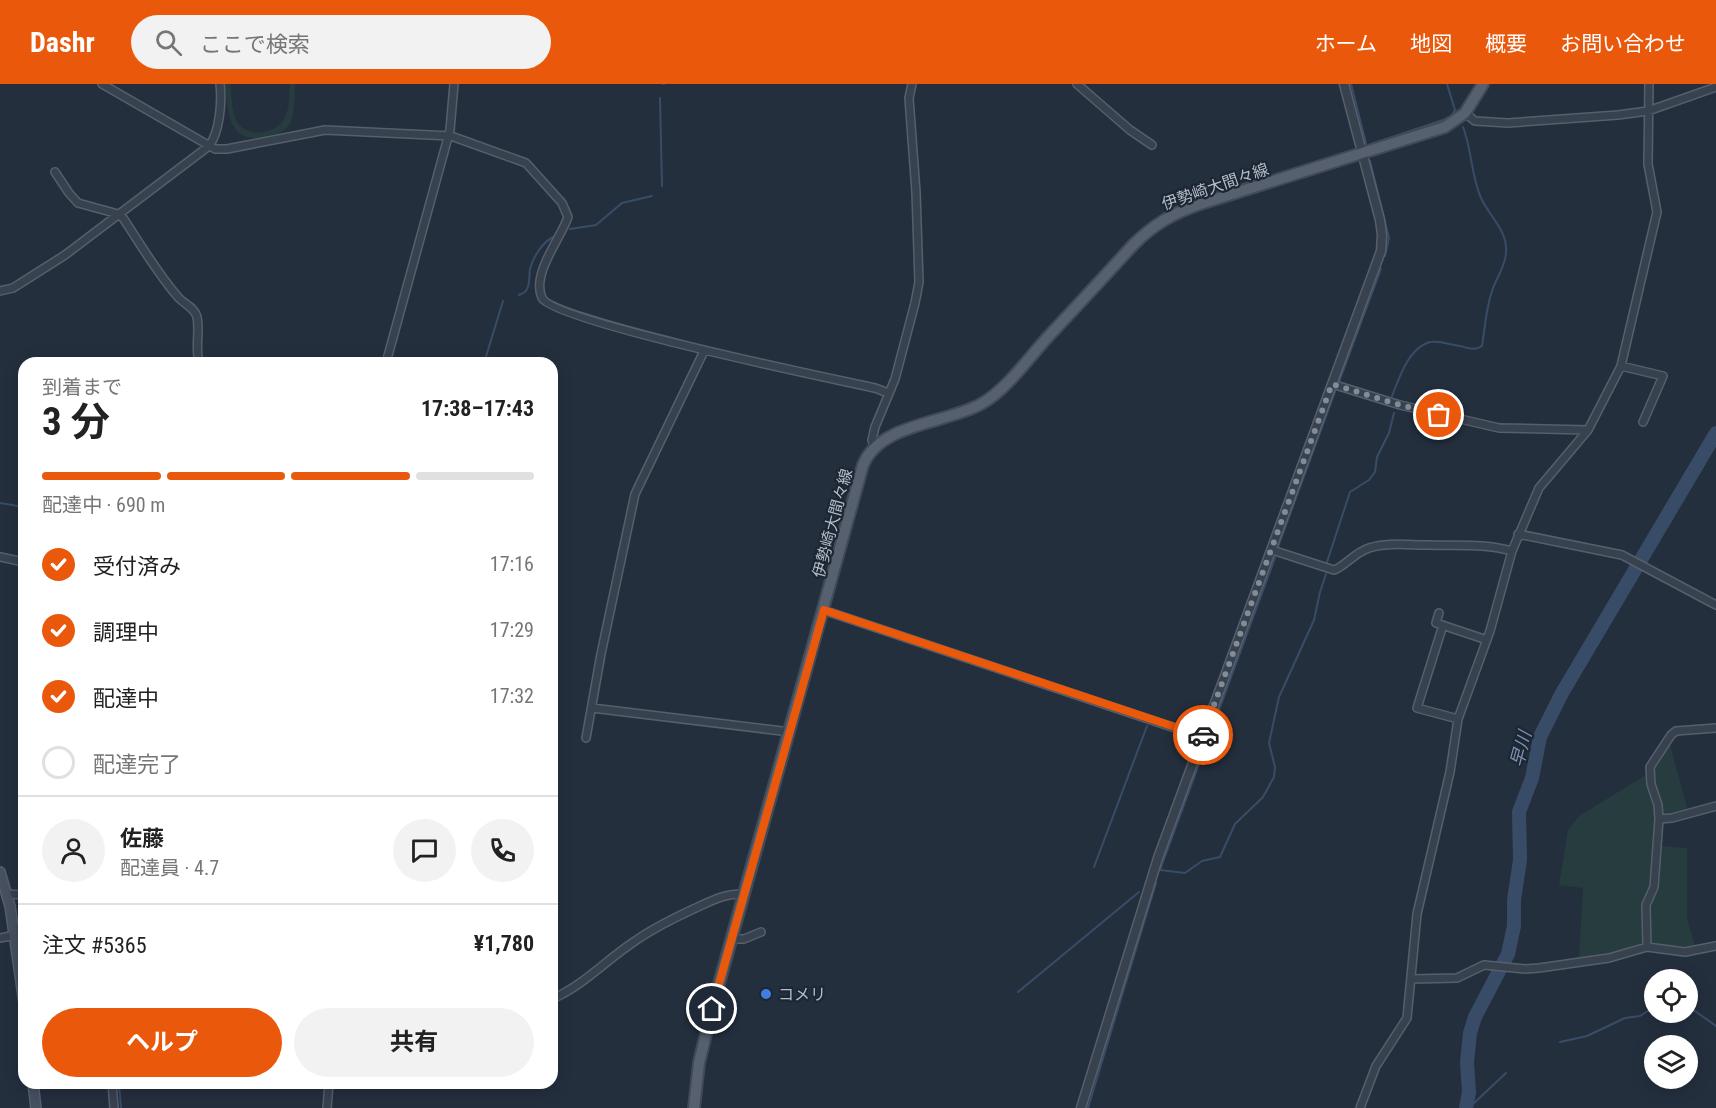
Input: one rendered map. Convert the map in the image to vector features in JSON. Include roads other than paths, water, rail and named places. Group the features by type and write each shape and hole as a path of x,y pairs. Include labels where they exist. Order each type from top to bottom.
{"main road":[{"name":"伊勢崎大間々線","path":"694,1108 705,1035 863,465 869,451 894,435 971,408 988,399 1018,370 1133,245 1149,229 1165,218 1200,204 1445,127 1465,113 1483,84"},
{"path":"0,872 18,931"},
{"path":"34,1089 36,1108"}],"street":[{"path":"102,84 215,149 325,130 448,136 526,163 562,203 568,217 544,268 540,288 543,300 561,310 704,351 875,388 888,393"},
{"path":"0,291 13,288 65,255 209,146 214,137 221,106 220,84"},
{"path":"388,357 448,136 454,84"},
{"path":"874,447 872,440 875,427 902,353 919,282 916,192 909,98 912,84"},
{"path":"1077,84 1130,130 1152,145"},
{"path":"1081,1108 1158,858 1378,261 1382,242 1380,219 1344,84"},
{"path":"1360,1108 1376,1066 1407,1018 1418,914 1450,772 1458,719 1487,640 1512,551 1539,488 1588,430 1621,366 1658,212 1648,164 1649,84"},
{"path":"1465,113 1475,121 1524,123 1648,111 1716,87"},
{"path":"55,171 78,203 118,214 123,218 165,281 196,315 198,357"},
{"path":"586,738 601,654 635,494 704,351"},
{"path":"1621,366 1663,376 1643,422"},
{"path":"1332,384 1400,405 1499,428 1588,430"},
{"path":"1518,534 1617,554 1634,560 1716,605"},
{"path":"1272,550 1334,570 1340,568 1354,555 1369,548 1387,545 1477,545 1512,551"},
{"path":"0,557 18,561"},
{"path":"824,610 1202,736"},
{"path":"1439,613 1436,623 1487,640"},
{"path":"1443,625 1417,708 1458,719"},
{"path":"592,708 790,732"},
{"path":"1647,947 1646,905 1654,887 1659,819 1658,805 1649,770 1676,731 1716,728"},
{"path":"1659,819 1672,818 1716,806"},
{"path":"7,894 18,895"},
{"path":"558,996 586,981 648,932 708,903 731,895 744,895"},
{"path":"0,938 18,931"},
{"path":"732,939 744,939 761,932"},
{"path":"1412,979 1457,978 1476,967 1487,965 1539,968 1609,958 1647,947 1685,952 1716,946"},
{"path":"112,1089 114,1108"},
{"path":"327,1108 329,1089"}],"waterway":[{"path":"1351,84 1366,143"},
{"path":"1371,144 1452,115 1455,110 1447,84"},
{"path":"660,98 662,186"},
{"path":"1392,396 1409,359 1414,352 1427,343 1439,342 1471,349 1482,346 1490,298 1504,262 1506,244 1478,190 1463,127"},
{"path":"1370,161 1389,238 1385,256"},
{"path":"570,229 596,225 622,203 652,196"},
{"path":"519,295 528,287 533,260 545,243 553,237"},
{"path":"1339,382 1381,269"},
{"path":"486,357 503,301"},
{"path":"1278,547 1335,392"},
{"path":"1327,562 1350,492 1369,480 1375,472 1377,457 1389,433 1394,413"},
{"name":"早川","path":"1466,1108 1469,1092 1467,1062 1470,1033 1475,1017 1508,954 1514,926 1514,900 1520,860 1519,812 1532,778 1540,737 1562,693 1716,433"},
{"path":"0,503 18,506"},
{"path":"1275,558 1160,870 1185,873 1202,861 1220,857 1235,824 1263,797 1274,777 1275,767 1269,743 1279,697 1314,620 1326,574"},
{"path":"1094,867 1147,726"},
{"path":"1088,1108 1156,883"},
{"path":"1018,992 1139,892"},
{"path":"1560,1042 1587,1036 1625,1018 1644,1013"},
{"path":"1698,1013 1716,1026"},
{"path":"1467,1106 1473,1104 1506,1073"},
{"path":"119,1089 121,1108"}],"place":[{"name":"コメリ","path":"766,994"}]}
